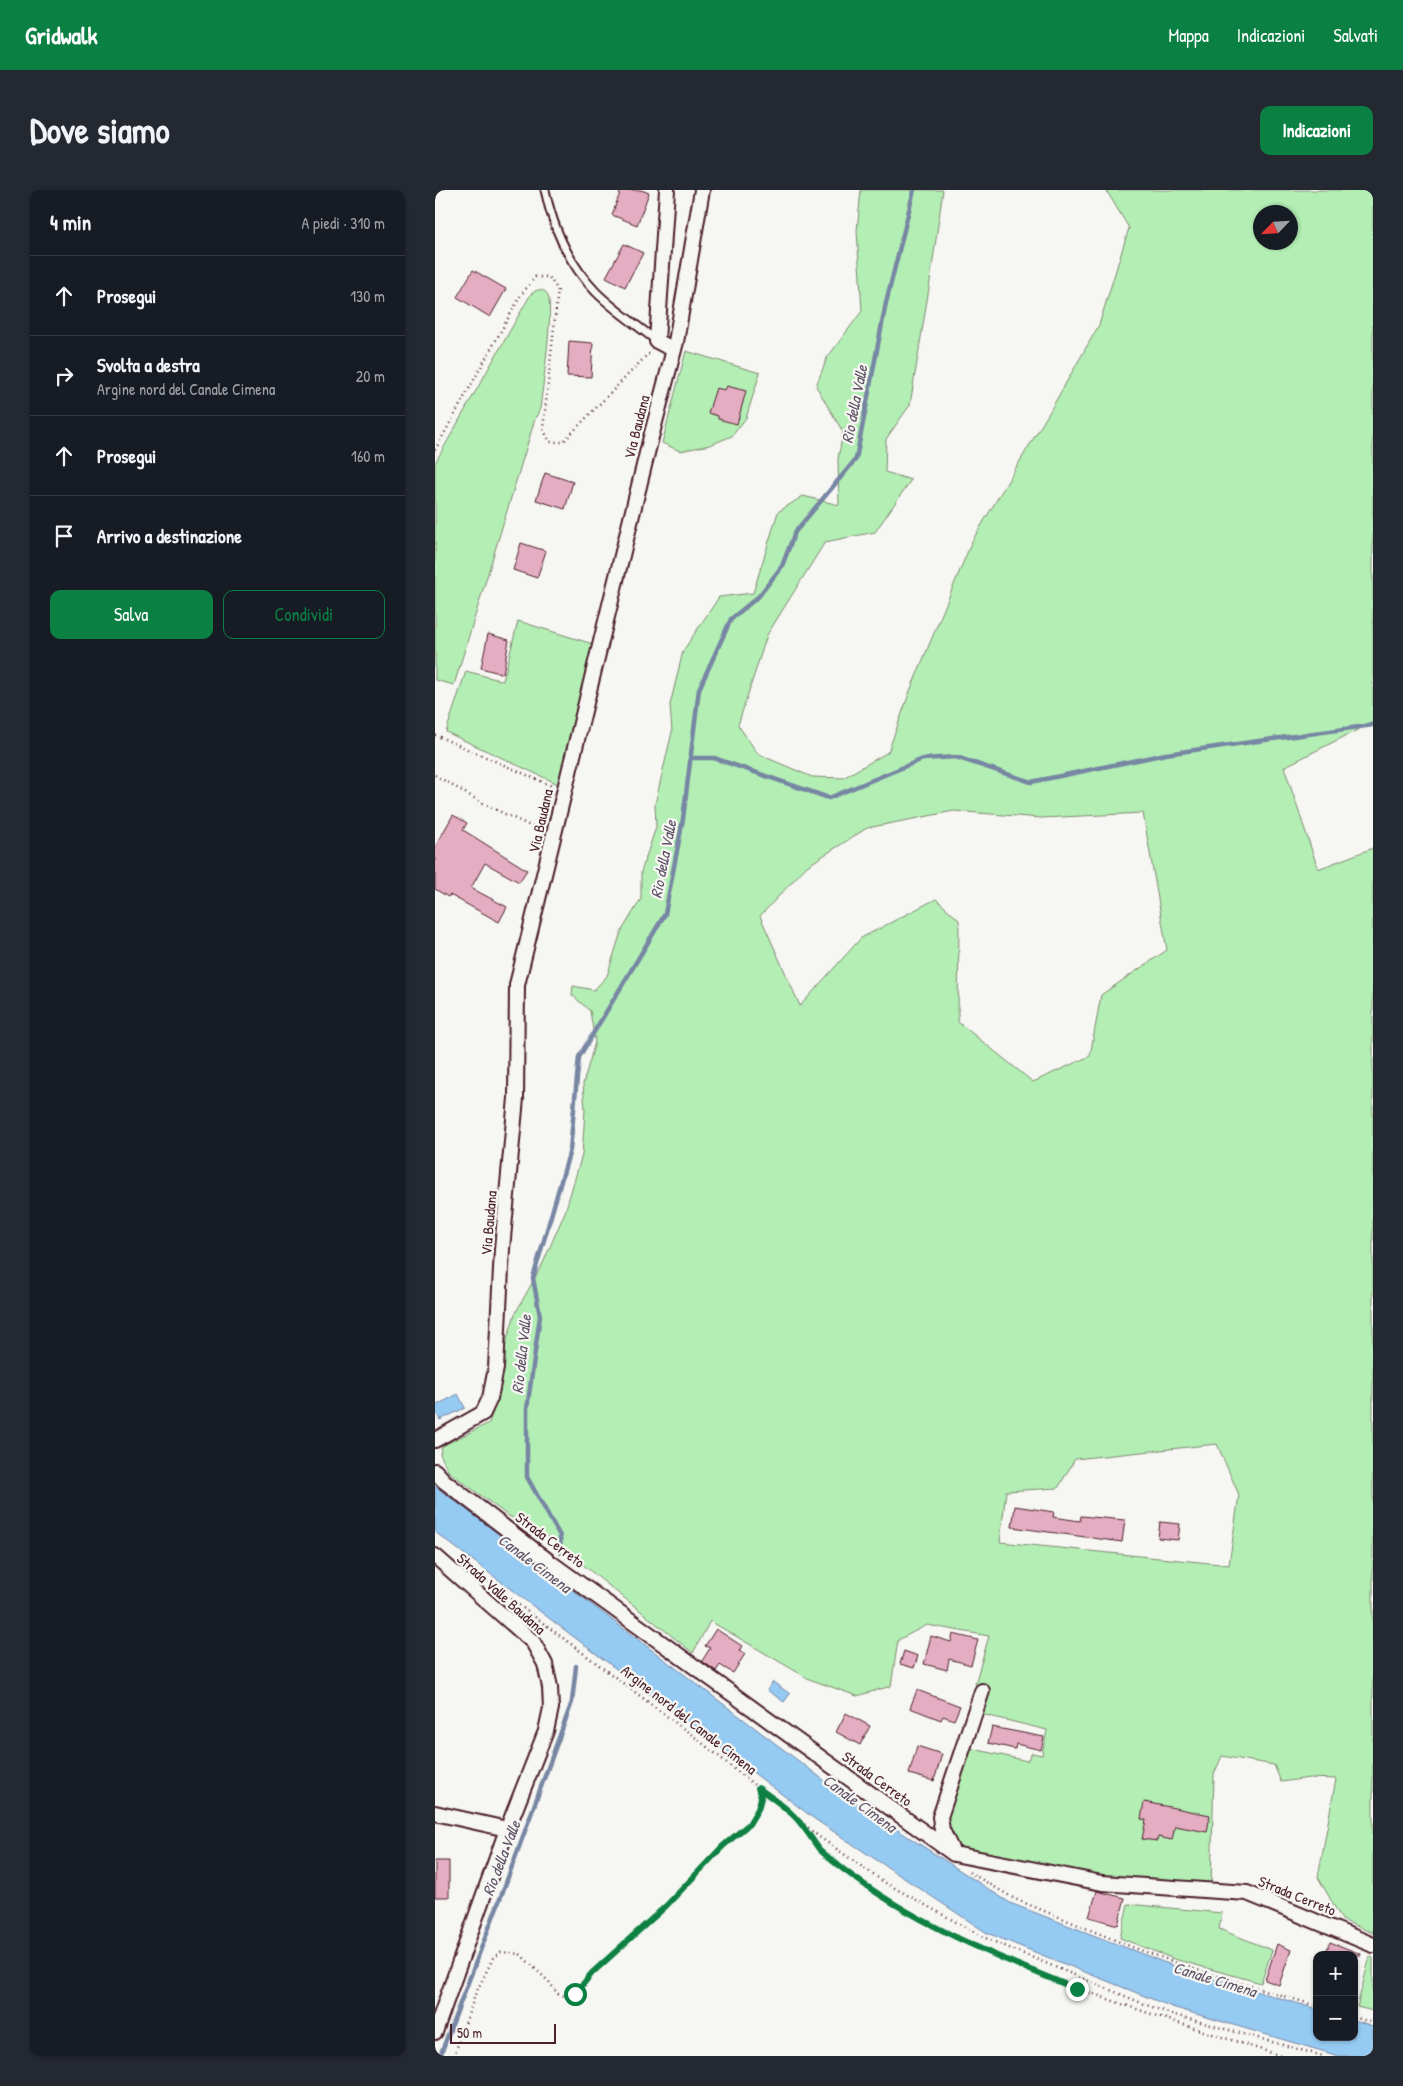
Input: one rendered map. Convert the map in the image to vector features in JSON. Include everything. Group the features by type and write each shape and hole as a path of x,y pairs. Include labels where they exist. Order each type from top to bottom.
{"street":[{"path":"667,190 657,341 674,350"},
{"name":"Via Baudana","path":"435,1440 483,1413 490,1398 496,1368 502,1249 516,1098 517,985 648,448 674,350 702,190"},
{"name":"Strada Cerreto","path":"435,1471 444,1481 551,1563 954,1854 1102,1883 1247,1893 1373,1945"},
{"name":"Strada Valle Baudana","path":"435,1556 533,1642 547,1672 551,1708 546,1731 507,1829 435,2032"},
{"path":"954,1854 942,1830 940,1817 982,1691"},
{"path":"435,1813 507,1829"}],"lane":[{"path":"545,190 550,216 569,257 596,292 657,341"}],"path":[{"path":"435,450 521,295 535,277 549,277 558,290 543,429 550,442 563,442 648,354 674,350"},
{"path":"435,735 565,792"},
{"path":"435,775 484,804 554,837"},
{"name":"Argine nord del Canale Cimena","path":"483,1578 697,1738 818,1836 884,1882 990,1940 1171,2014 1323,2056"},
{"path":"454,2056 475,1995 493,1958 501,1952 520,1954 549,1982 558,1994 565,1996 575,1994 592,1973 666,1906 723,1846 749,1824 761,1798 758,1788"},
{"path":"794,1816 820,1850 839,1866 905,1911 955,1938 1077,1989 1192,2029 1281,2056"},
{"path":"954,1854 971,1874 1015,1899 1167,1959 1313,2005"},
{"path":"1358,2018 1373,2022"}],"green space":[{"path":"861,190 943,190 910,405 886,439 885,472 911,480 875,532 825,542 767,635 738,725 758,754 812,777 843,778 888,752 910,691 972,541 1099,325 1129,228 1106,190 1373,190 1373,722 1284,767 1318,869 1373,848 1373,1933 1342,1920 1318,1877 1336,1779 1309,1778 1281,1782 1274,1765 1222,1756 1214,1774 1211,1885 1098,1876 956,1847 946,1824 969,1748 1027,1761 1032,1753 1042,1755 1047,1730 981,1714 986,1686 975,1684 989,1636 927,1625 898,1640 891,1686 857,1696 809,1679 710,1621 693,1653 548,1537 507,1515 448,1471 440,1454 442,1446 489,1423 500,1390 505,1346 515,1314 543,1263 565,1212 582,1155 585,1110 583,1084 595,1042 590,1011 572,995 573,986 594,990 607,976 621,932 641,899 641,872 656,827 655,804 672,732 670,705 683,651 719,597 753,593 778,512 803,496 839,505 838,459 843,432 816,386 827,358 862,311 857,231","holes":["954,811 1041,818 1143,813 1167,950 1101,995 1090,1056 1033,1082 958,1022 959,920 936,899 861,938 800,1006 760,916 807,866 867,828","1217,1444 1239,1495 1229,1565 1000,1542 1006,1491 1058,1488 1075,1459"]},
{"path":"537,290 544,291 547,294 550,313 540,409 535,419 454,685 435,680 435,463 531,294"},
{"path":"686,351 760,373 746,418 732,436 710,445 680,451 662,443"},
{"path":"518,621 593,644 558,784 446,732 466,671 503,681"},
{"path":"1128,1904 1222,1913 1219,1929 1272,1950 1261,1983 1174,1959 1120,1938"},
{"path":"1370,1956 1373,1958 1373,2011 1358,2007"}],"water":[{"path":"458,1394 465,1408 440,1420 435,1411 435,1406"},
{"name":"Canale Cimena","path":"435,1486 841,1793 1010,1903 1184,1970 1313,2008 1313,2041 1358,2041 1358,2021 1373,2026 1373,2056 1339,2056 1172,2007 987,1933 816,1820 435,1532"},
{"path":"773,1682 790,1694 784,1702 767,1690"}],"building":[{"path":"621,190 641,190 649,193 637,225 612,215"},
{"path":"624,244 643,253 625,287 606,277"},
{"path":"473,270 506,289 490,317 457,297"},
{"path":"569,341 593,343 591,377 567,376"},
{"path":"727,386 746,391 737,424 718,419 718,416 708,413 716,388 725,390"},
{"path":"545,473 573,482 565,509 536,500"},
{"path":"521,543 546,551 537,578 513,570"},
{"path":"488,634 509,640 503,674 481,668"},
{"path":"453,815 467,823 463,830 527,870 519,882 485,863 471,888 507,907 499,922 450,895 448,897 435,889 435,847"},
{"path":"1015,1506 1054,1512 1053,1517 1080,1521 1081,1516 1125,1520 1122,1542 1012,1527"},
{"path":"1160,1522 1180,1524 1178,1540 1158,1538"},
{"path":"716,1629 742,1646 739,1651 745,1654 733,1673 720,1665 716,1671 702,1661 710,1648 705,1646"},
{"path":"953,1634 978,1640 971,1665 949,1659 947,1670 924,1664 931,1636 951,1642"},
{"path":"904,1651 918,1656 914,1668 900,1664"},
{"path":"917,1690 960,1706 954,1720 943,1716 941,1720 910,1708"},
{"path":"846,1713 870,1726 860,1745 836,1732"},
{"path":"992,1727 1044,1737 1041,1750 1016,1744 1015,1749 988,1743"},
{"path":"917,1746 942,1754 934,1781 909,1774"},
{"path":"1144,1802 1210,1815 1207,1832 1175,1826 1172,1840 1158,1837 1157,1841 1142,1839 1146,1820 1141,1819"},
{"path":"435,1861 449,1861 449,1897 435,1897"},
{"path":"1097,1891 1125,1898 1118,1925 1089,1917"},
{"path":"1330,1942 1353,1951 1327,1951"},
{"path":"1277,1944 1291,1950 1279,1985 1265,1980"}],"waterway":[{"name":"Rio della Valle","path":"561,1553 560,1536 527,1477 527,1409 540,1316 533,1278 570,1150 579,1057 665,914 683,819 699,689 731,619 759,596 782,566 795,532 856,459 886,303 914,190"},
{"path":"691,758 714,758 829,798 923,759 956,757 1031,782 1166,754 1373,725"},
{"name":"Rio della Valle","path":"440,2056 572,1702 576,1666"}],"route":[{"path":"575,1994 592,1973 666,1906 723,1846 749,1824 758,1809 761,1798 758,1788 794,1816 820,1850 885,1899 955,1938 1077,1989"}]}
